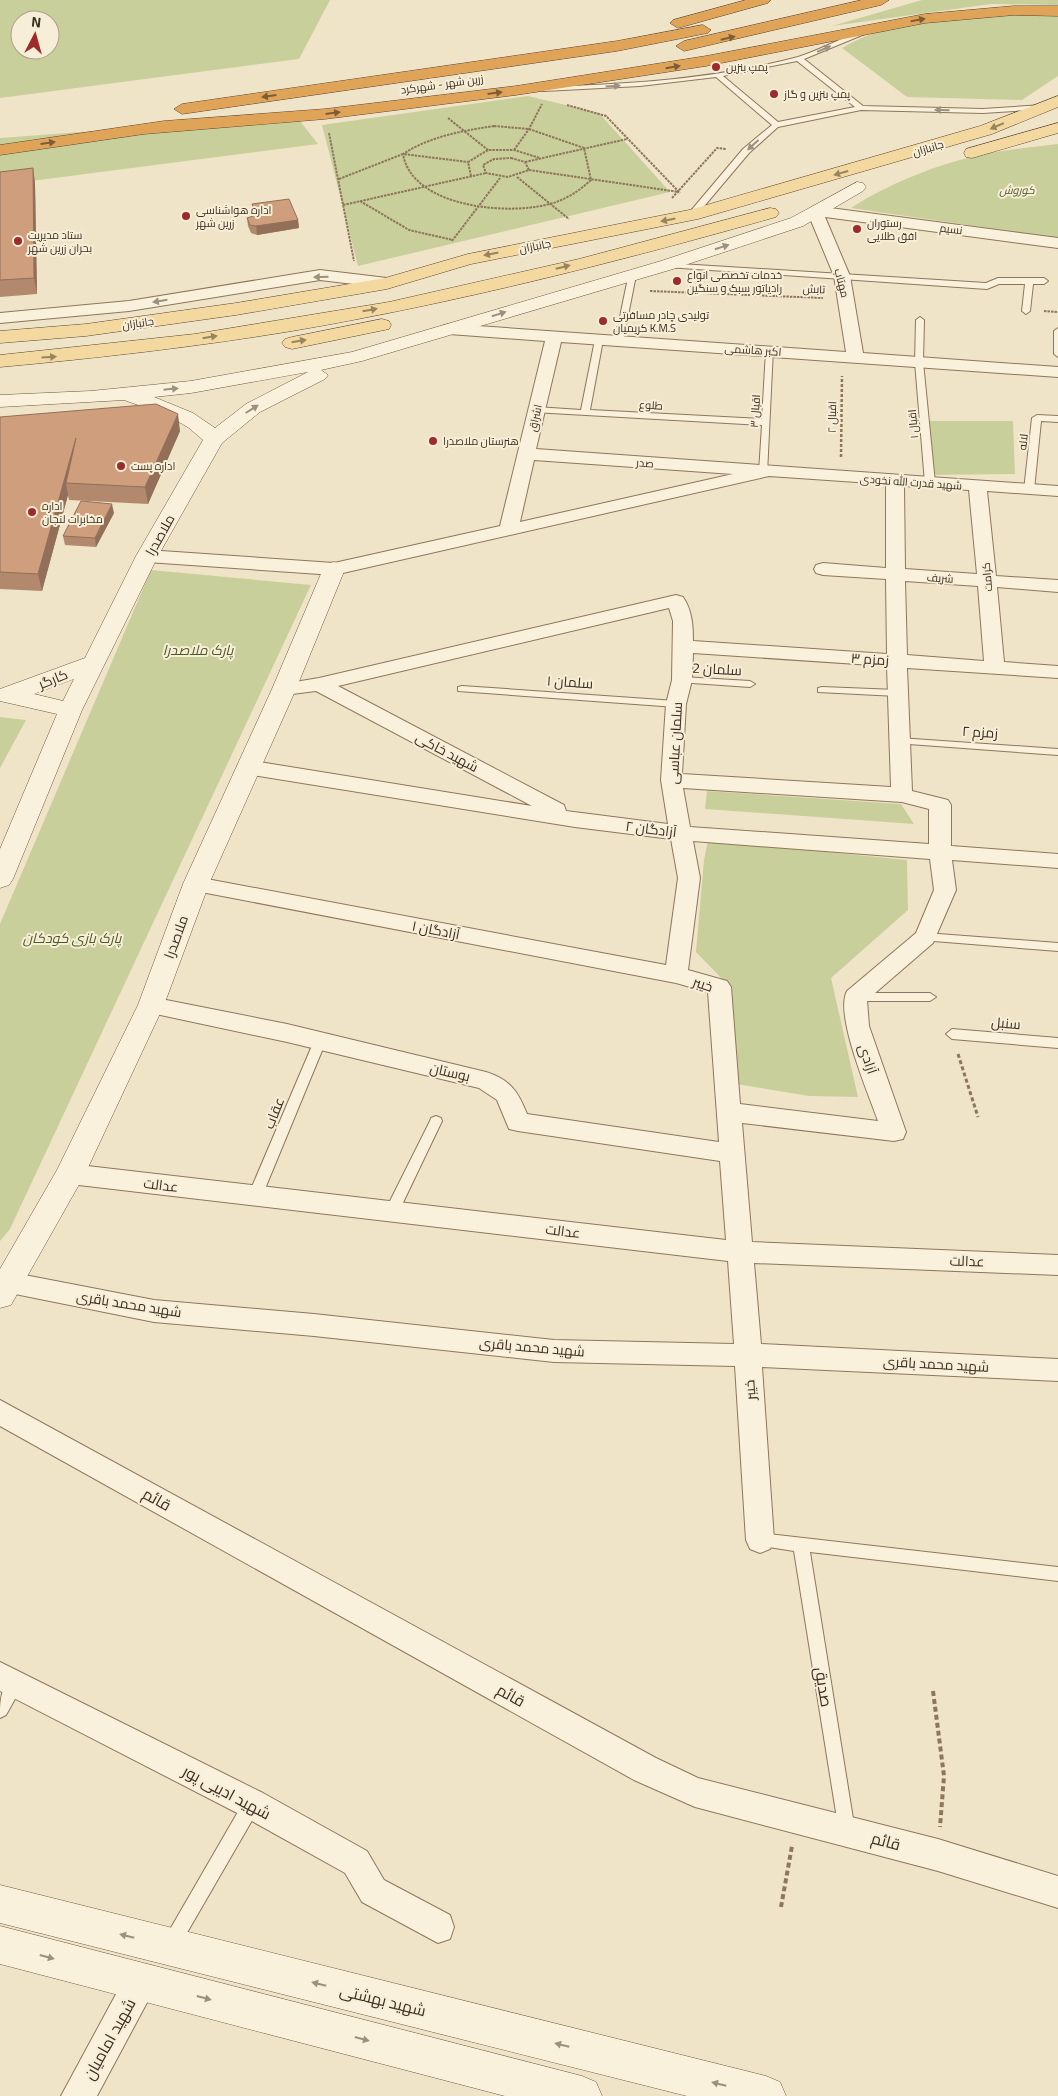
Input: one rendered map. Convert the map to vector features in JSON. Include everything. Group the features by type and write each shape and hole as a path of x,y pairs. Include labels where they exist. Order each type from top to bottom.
{"highway":[{"path":"404,76 697,19 763,0"},
{"name":"زرین شهر - شهرکرد","path":"0,134 617,46 707,30 834,0"},
{"name":"زرین شهر - شهرکرد","path":"0,150 625,58 718,40 880,0"},
{"path":"145,129 325,114 530,89 762,52 941,15 994,10 1058,11"}],"main road":[{"name":"جانبازان","path":"0,337 86,330 236,309 387,283 468,258 692,216 986,130 1050,104"},
{"name":"جانبازان","path":"958,158 1058,128"},
{"path":"1023,138 1058,132"},
{"name":"جانبازان","path":"0,361 94,354 169,355 232,352 342,334 478,300 526,276 692,236 866,185"}],"street":[{"path":"0,401 121,394 209,384 355,357 449,329 631,283 667,265 798,222 814,211 866,185"},
{"name":"نسیم","path":"814,211 1058,243"},
{"name":"مهتاب","path":"814,211 842,276 846,299 848,357"},
{"path":"0,318 128,306 320,276 387,283"},
{"name":"اکبر هاشمی","path":"449,329 1058,372"},
{"name":"اشراق","path":"509,528 554,337"},
{"path":"121,394 149,401 190,418 202,426 214,439 253,408 355,357"},
{"name":"ملاصدرا","path":"0,880 70,710 147,556 214,439"},
{"name":"صدر","path":"527,454 764,472"},
{"path":"147,556 334,569 764,472"},
{"name":"شهید قدرت الله نخودی","path":"764,472 1058,491"},
{"path":"895,481 899,741 902,795"},
{"name":"کرامت","path":"978,487 996,668"},
{"name":"ملاصدرا","path":"5,1289 70,1174 151,1005 196,884 247,767 284,689 334,569"},
{"name":"شریف","path":"823,569 1058,586"},
{"name":"سلمان عباسی","path":"319,684 676,601 683,621 683,646 682,680 676,704 671,780 689,878 676,975"},
{"name":"زمزم ۳","path":"683,646 1058,672"},
{"name":"کارگر","path":"6,695 95,662"},
{"path":"284,689 319,684"},
{"name":"شهید خاکی","path":"319,684 575,820"},
{"name":"کارگر","path":"6,695 70,710"},
{"name":"آزادگان ۲","path":"247,767 575,820 680,833 1058,861"},
{"path":"671,780 902,795 940,805 940,853 945,890 925,937 855,997"},
{"name":"آزادگان ۱","path":"196,884 676,975"},
{"name":"خیبر","path":"676,975 719,987 748,1355 760,1540"},
{"name":"آزادی","path":"729,1112 894,1132 857,1026 855,997"},
{"name":"بوستان","path":"151,1005 320,1041 486,1081 507,1094 518,1122 732,1153"},
{"name":"عدالت","path":"70,1174 739,1252 1058,1265"},
{"name":"شهید محمد باقری","path":"5,1289 154,1311 314,1325 554,1351 748,1355 1058,1370"},
{"name":"قائم","path":"0,1412 645,1769 695,1792 938,1855 1058,1892"},
{"name":"شهید ادیبی پور","path":"8,1680 252,1804 356,1862 373,1891 438,1927"},
{"name":"شهید بهشتی","path":"0,1904 766,2096"},
{"path":"0,1945 582,2096"},
{"name":"شهید امامیان","path":"78,2096 141,1982"}],"lane":[{"path":"530,89 614,87 717,74 799,59 883,26"},
{"path":"799,59 861,108"},
{"path":"717,74 776,125"},
{"path":"692,216 746,151 776,125 861,108 983,111 1050,104"},
{"path":"667,265 987,286 998,280 1044,281"},
{"path":"1026,311 1028,281"},
{"path":"619,341 631,283"},
{"name":"اقبال ۱","path":"920,320 919,362 930,483"},
{"path":"1058,331 1058,354"},
{"path":"585,412 599,340"},
{"name":"اقبال ۳","path":"764,472 770,351"},
{"name":"طلوع","path":"536,410 765,422"},
{"name":"لاله","path":"1030,490 1037,418 1058,419"},
{"name":"سلمان 2","path":"682,680 750,684"},
{"name":"سلمان ۱","path":"462,689 676,704"},
{"path":"822,690 898,693"},
{"name":"زمزم ۲","path":"899,741 1058,752"},
{"path":"925,937 1058,947"},
{"path":"855,997 930,997"},
{"name":"سنبل","path":"952,1034 1058,1043"},
{"name":"عقاب","path":"255,1196 320,1041"},
{"path":"392,1211 436,1120"},
{"name":"خیبر","path":"760,1540 1058,1574"},
{"name":"صدیق","path":"801,1544 847,1831"},
{"path":"0,1710 8,1680"},
{"path":"169,1946 252,1804"}],"path":[{"path":"514,150 529,129 545,99 570,88"},
{"path":"545,99 606,116 680,192"},
{"path":"445,115 488,150"},
{"path":"328,124 355,266"},
{"path":"338,179 403,154 417,144 435,136 494,126 529,129 584,148"},
{"path":"486,173 483,165 494,159 511,158 526,162 628,139"},
{"path":"584,148 592,180"},
{"path":"403,154 468,162 488,150 514,150 541,158"},
{"path":"403,154 404,162 424,186 458,204 509,209 549,203 582,191 592,180"},
{"path":"468,162 471,176"},
{"path":"526,162 529,170"},
{"path":"343,205 486,173 500,178 517,177 529,170 680,192"},
{"path":"517,177 590,235"},
{"path":"446,248 500,178"},
{"path":"666,203 680,192"},
{"path":"359,201 409,230 453,240"},
{"name":"تابش","path":"631,283 846,299"},
{"name":"اقبال ۲","path":"840,477 848,357"},
{"path":"952,1034 978,1117"},
{"path":"933,1691 944,1776 938,1855"},
{"path":"781,1907 796,1818"}],"green space":[{"path":"0,0 330,0 299,59 0,98"},
{"path":"922,0 1058,0 1058,5 991,4 832,26"},
{"path":"1058,15 1058,76 1022,100 907,97 842,48 863,37 910,23 959,16"},
{"path":"528,96 599,113 670,192 358,266 322,125"},
{"path":"296,116 318,144 0,185 0,138"},
{"name":"کوروش","path":"1058,144 1058,238 851,208 882,190 918,174 955,161 998,152"},
{"path":"928,421 1013,421 1015,474 929,475"},
{"name":"پارک ملاصدرا","path":"151,570 311,585 10,1229 0,1241 0,924"},
{"path":"0,717 26,720 0,768"},
{"path":"707,791 901,804 914,824 705,809"},
{"path":"708,840 907,860 908,910 831,978 858,1097 809,1096 736,1084 730,987 696,952 704,860"}],"building":[{"name":"ستاد مدیریت بحران زرین شهر","path":"33,168 34,278 0,280 0,172"},
{"path":"289,199 298,220 256,226 250,225 247,218 256,215 252,204"},
{"path":"156,404 178,414 145,487 66,483 76,438 38,574 0,572 0,417"},
{"path":"81,501 112,504 95,538 63,536"}],"place":[{"name":"پمپ بنزین","path":"716,67"},
{"name":"پمپ بنزین و گاز","path":"774,94"},
{"name":"اداره هواشناسی زرین شهر","path":"186,216"},
{"name":"رستوران افق طلایی","path":"857,229"},
{"name":"ستاد مدیریت بحران زرین شهر","path":"18,241"},
{"name":"خدمات تخصصی انواع رادیاتور سبک و سنگین","path":"677,281"},
{"name":"تولیدی چادر مسافرتی کریمیان K.M.S","path":"603,321"},
{"name":"هنرستان ملاصدرا","path":"433,441"},
{"name":"اداره پست","path":"121,466"},
{"name":"اداره مخابرات لنجان","path":"32,512"}],"park label":[{"name":"پارک بازی کودکان","path":"72,938"}]}
